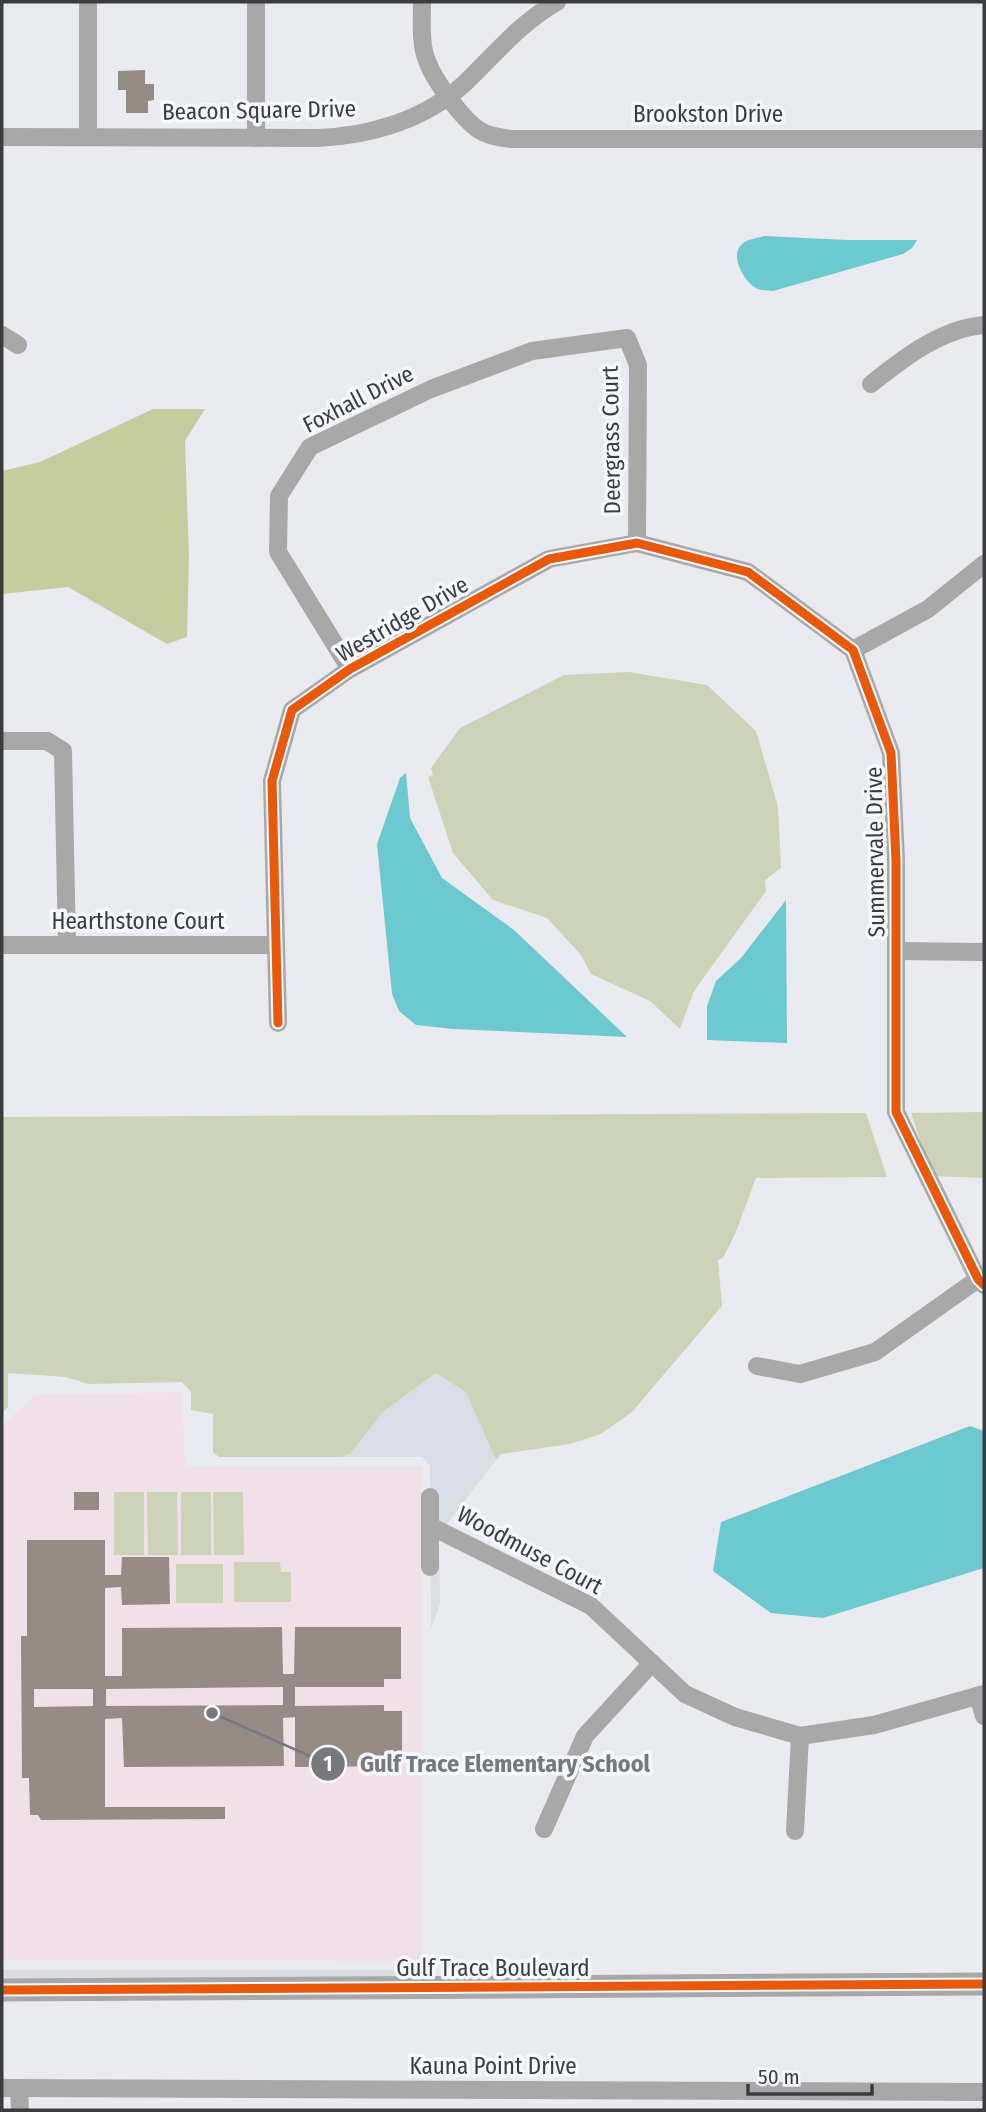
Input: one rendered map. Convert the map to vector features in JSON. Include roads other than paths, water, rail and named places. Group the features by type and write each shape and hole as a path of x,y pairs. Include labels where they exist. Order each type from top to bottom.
{"street":[{"path":"88,137 89,2"},
{"path":"256,2 256,138"},
{"name":"Brookston Drive","path":"422,2 422,42 427,61 449,96 478,129 492,136 510,139 984,139"},
{"name":"Beacon Square Drive","path":"2,137 256,138 355,135 412,118 449,96 516,31 557,2"},
{"path":"871,384 915,350 970,326 984,325"},
{"path":"2,335 18,345"},
{"name":"Deergrass Court","path":"627,338 638,365 637,542"},
{"name":"Foxhall Drive","path":"350,669 278,552 279,496 310,447 430,389 532,351 627,338"},
{"path":"637,542 748,572 853,650 928,609 984,564"},
{"name":"Westridge Drive","path":"278,1023 272,781 292,710 350,669 549,559 637,542"},
{"name":"Summervale Drive","path":"853,650 891,753 897,860 896,1112 981,1282"},
{"path":"2,741 47,741 63,751 67,945"},
{"name":"Hearthstone Court","path":"2,945 275,945"},
{"path":"896,951 984,952"},
{"path":"757,1366 800,1374 875,1352 981,1282"},
{"path":"430,1497 430,1567"},
{"name":"Woodmuse Court","path":"430,1526 591,1606 685,1694 735,1717 800,1736 874,1725 981,1695"},
{"path":"544,1829 585,1736 652,1663"},
{"path":"981,1695 984,1716"},
{"path":"795,1831 800,1736"},
{"name":"Gulf Trace Boulevard","path":"2,1990 984,1984"},
{"path":"11,2088 20,2110"},
{"name":"Kauna Point Drive","path":"11,2088 984,2092"}],"water":[{"path":"764,236 917,240 912,248 903,254 773,291 760,290 751,285 740,268 737,255 742,244"},
{"path":"406,773 410,818 442,878 514,930 627,1037 416,1025 399,1011 392,994 377,844 400,778"},
{"path":"786,900 787,1043 707,1040 707,1006 716,981 741,958"},
{"path":"970,1426 984,1431 984,1568 823,1618 771,1613 713,1571 721,1522"}],"place":[{"name":"Gulf Trace Elementary School","path":"212,1713"}]}
